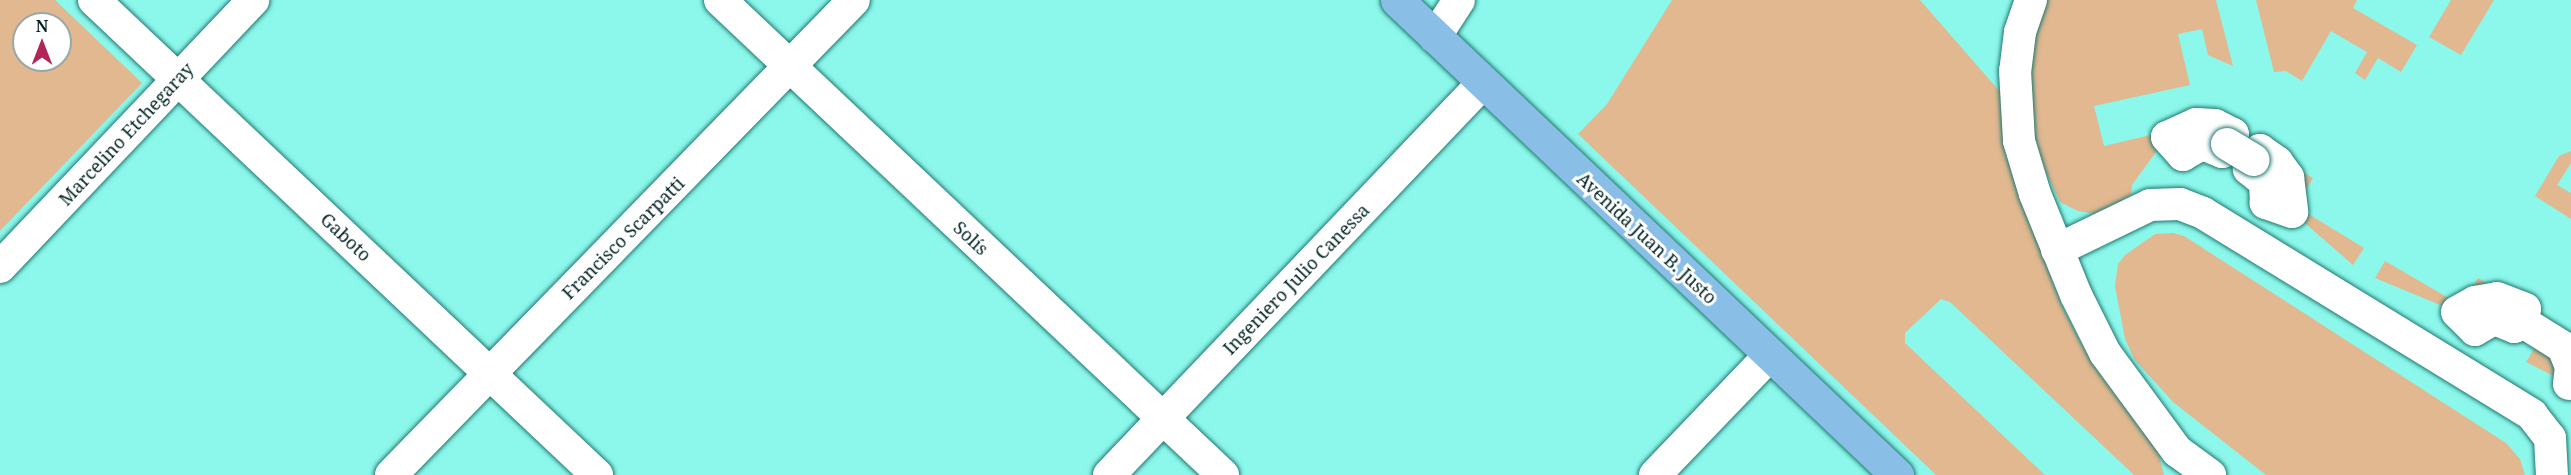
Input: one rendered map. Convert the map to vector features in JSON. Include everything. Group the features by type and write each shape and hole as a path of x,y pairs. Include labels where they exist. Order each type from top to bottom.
{"main road":[{"name":"Avenida Juan B. Justo","path":"1396,0 1897,475"}],"street":[{"name":"Gaboto","path":"94,0 177,81 491,372 597,475"},
{"name":"Marcelino Etchegaray","path":"0,267 253,0"},
{"name":"Solís","path":"720,0 1223,475"},
{"name":"Francisco Scarpatti","path":"391,475 854,0"},
{"path":"1435,37 1460,0"},
{"path":"2031,0 2017,51 2019,141 2026,171 2057,250 2105,353 2180,463 2210,475"},
{"name":"Ingeniero Julio Canessa","path":"1108,475 1483,82"},
{"path":"2175,145 2186,136 2199,134 2227,144 2254,160 2249,169 2265,182 2266,203 2278,208"},
{"path":"2057,250 2150,205 2180,204 2203,213 2532,415 2550,438 2552,475"},
{"path":"2466,321 2475,330 2494,319 2514,327 2520,318 2559,337"},
{"path":"2559,337 2552,326 2541,344 2558,357 2558,378 2570,384"},
{"path":"1655,475 1770,355"}],"shaded area":[{"path":"0,0 55,0 68,12 12,12 12,72 72,72 72,16 142,83 0,231"},
{"path":"1672,0 1920,0 2002,94 2017,188 2062,306 2084,349 2158,451 2164,475 2134,475 1950,302 1941,299 1905,333 1905,343 2045,475 1936,475 1578,134 1607,104"},
{"path":"2045,0 2216,0 2233,66 2208,55 2202,29 2178,34 2190,85 2094,106 2104,146 2184,127 2167,137 2132,185 2131,195 2098,214 2078,211 2060,202 2039,158 2032,126 2031,46"},
{"path":"2256,0 2357,0 2353,8 2417,45 2401,72 2378,58 2365,80 2355,73 2367,52 2331,31 2302,81 2286,71 2274,72"},
{"path":"2451,0 2494,0 2461,55 2429,37"},
{"path":"2261,148 2313,178 2302,197 2307,213 2364,248 2353,265 2292,212"},
{"path":"2571,151 2571,163 2557,185 2571,193 2571,219 2535,196 2559,156"},
{"path":"2173,233 2184,236 2506,443 2520,459 2525,475 2266,475 2173,402 2135,360 2125,339 2115,286 2118,264 2125,255 2155,234"},
{"path":"2385,261 2452,300 2468,294 2478,278 2527,306 2457,312 2375,278"},
{"path":"2537,344 2554,352 2558,378 2526,362"}]}
